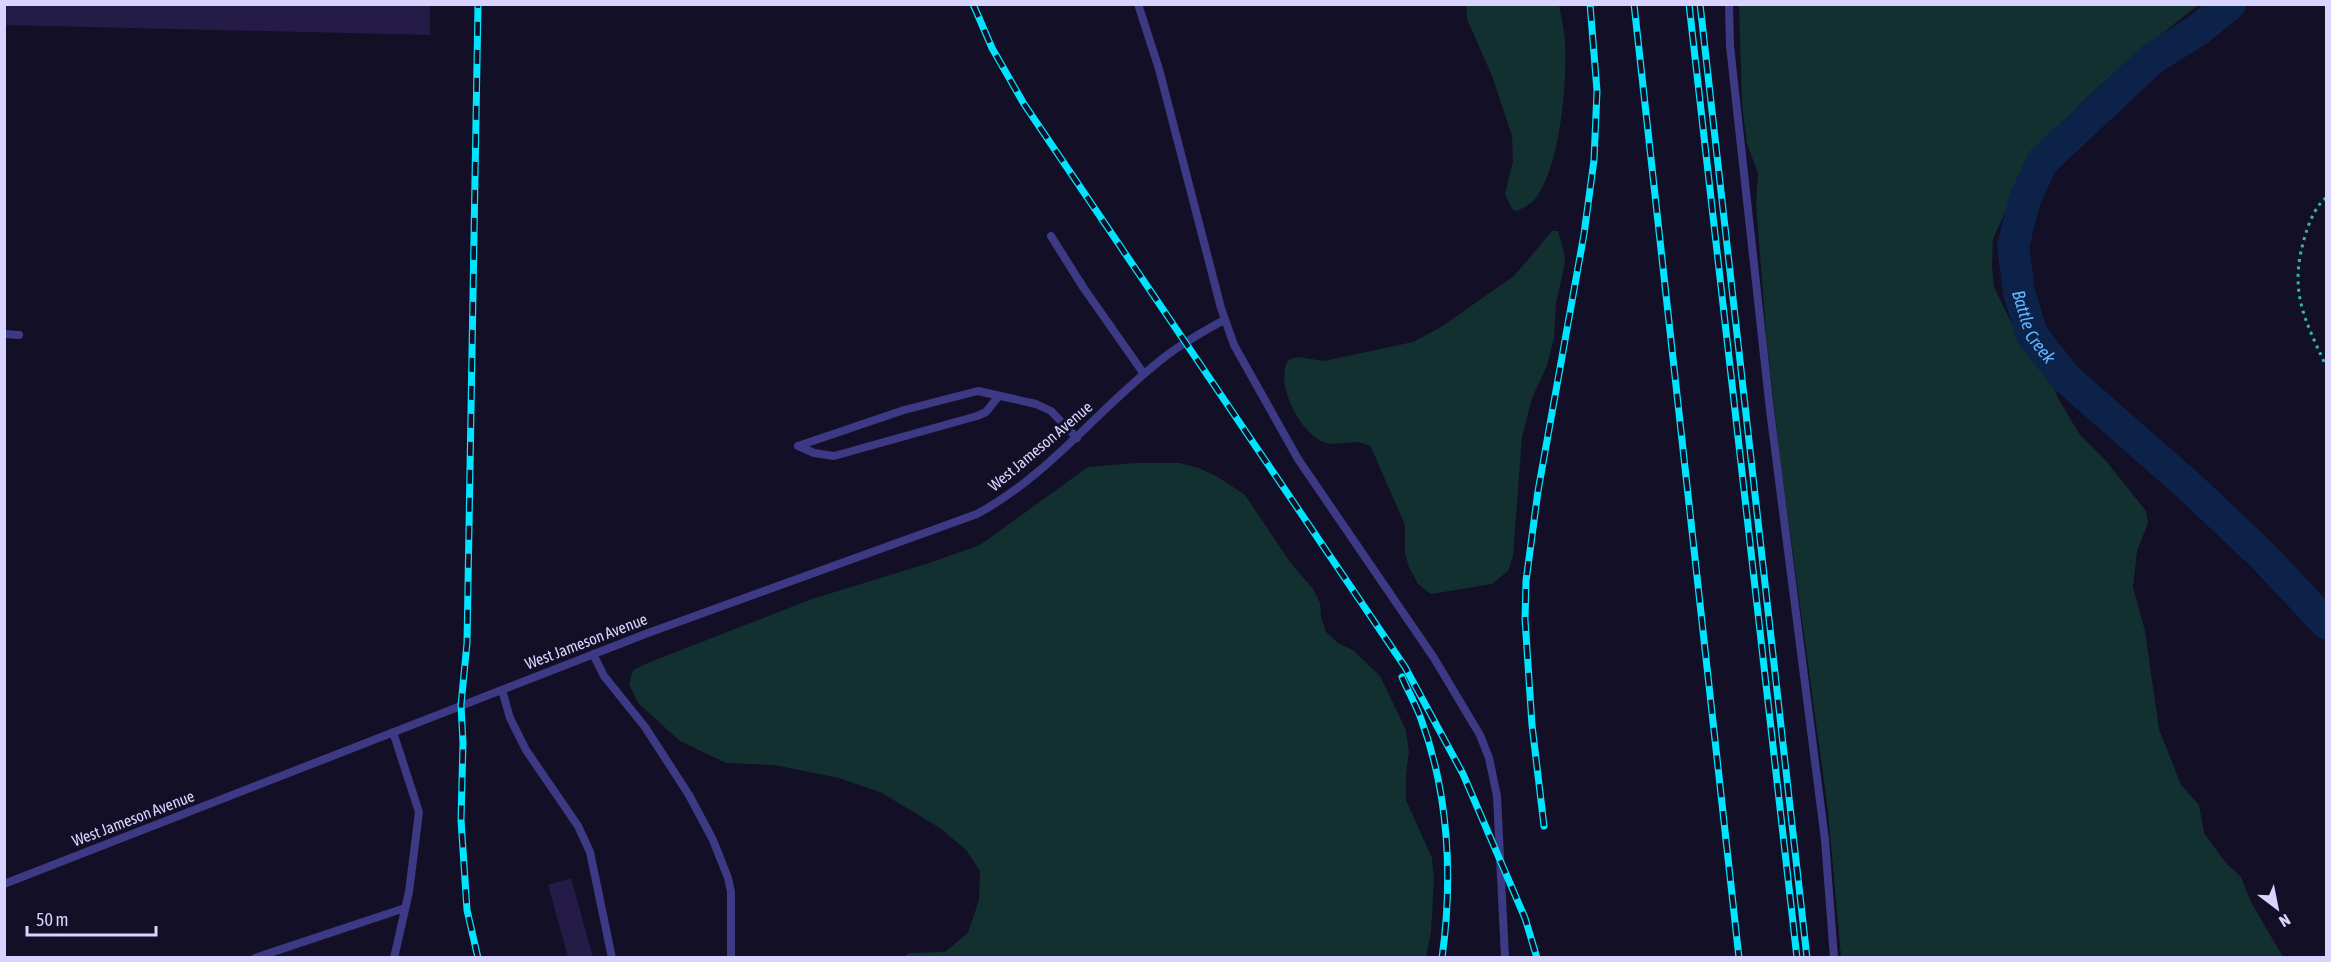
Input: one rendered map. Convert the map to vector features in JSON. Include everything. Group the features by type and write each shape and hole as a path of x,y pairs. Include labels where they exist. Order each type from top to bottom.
{"lane":[{"path":"1138,4 1159,69 1224,320 1234,345 1298,459 1434,658 1480,735 1489,758 1497,796 1504,957"},
{"path":"1729,4 1730,46 1770,410 1825,840 1834,957"},
{"path":"1051,236 1144,375"},
{"name":"West Jameson Avenue","path":"4,884 593,654 977,514 1000,502 1019,488 1077,438 1144,375 1185,342 1224,320"},
{"path":"4,334 20,335"},
{"path":"998,397 986,412 977,416 834,456 814,453 798,446 904,410 978,391 1036,404 1052,411 1077,438"},
{"path":"593,654 604,675 645,728 689,795 713,840 731,892 731,957"},
{"path":"502,690 510,718 526,750 578,826 590,852 612,957"},
{"path":"393,732 419,812 405,908 394,957"},
{"path":"255,957 405,908"}],"path":[{"path":"2326,198 2308,225 2298,255 2297,289 2305,321 2326,366"}],"green space":[{"path":"1466,5 1559,5 1565,36 1565,78 1557,144 1545,183 1530,204 1517,211 1512,209 1505,194 1513,161 1512,136 1492,76 1467,19"},
{"path":"1739,5 2198,5 2124,64 2083,101 2026,167 1993,239 1992,266 1994,287 2011,322 2048,374 2059,400 2080,435 2106,461 2146,511 2148,523 2137,551 2133,587 2145,631 2159,729 2181,785 2199,805 2204,833 2226,863 2241,877 2251,902 2283,957 1841,957 1828,811 1780,458 1767,343 1756,204 1758,173 1747,144 1742,105"},
{"path":"1552,231 1558,231 1565,263 1556,303 1554,338 1547,366 1532,398 1522,437 1513,556 1508,571 1492,584 1431,594 1418,584 1409,567 1405,554 1405,525 1371,447 1352,442 1327,443 1312,435 1304,427 1291,405 1284,381 1288,360 1298,357 1324,361 1413,342 1441,327 1514,276"},
{"path":"1135,463 1180,463 1199,468 1218,477 1245,495 1290,562 1313,589 1320,603 1321,617 1326,632 1338,643 1353,650 1380,676 1406,730 1409,753 1406,800 1432,858 1434,880 1431,932 1426,957 904,957 909,953 945,952 968,933 979,900 980,871 966,850 940,828 882,793 839,778 774,765 726,763 680,741 638,703 629,684 633,670 650,662 812,599 980,545 1088,467"}],"building":[{"path":"4,4 430,4 430,35 4,25"},
{"path":"571,878 593,957 568,957 548,885"}],"waterway":[{"name":"Battle Creek","path":"2230,4 2198,30 2152,59 2042,162 2025,199 2013,246 2019,292 2032,335 2066,378 2190,487 2262,555 2326,623"}],"railway":[{"path":"478,4 467,643 461,705 463,743 461,820 467,910 478,958"},
{"path":"973,4 992,48 1024,104 1405,667 1463,774 1525,918 1537,958"},
{"path":"1544,826 1532,725 1525,619 1526,581 1538,491 1584,234 1594,160 1597,91 1590,4"},
{"path":"1634,4 1739,958"},
{"path":"1689,4 1797,958"},
{"path":"1700,4 1807,958"},
{"path":"1402,677 1419,714 1430,748 1443,807 1448,867 1442,958"}]}
